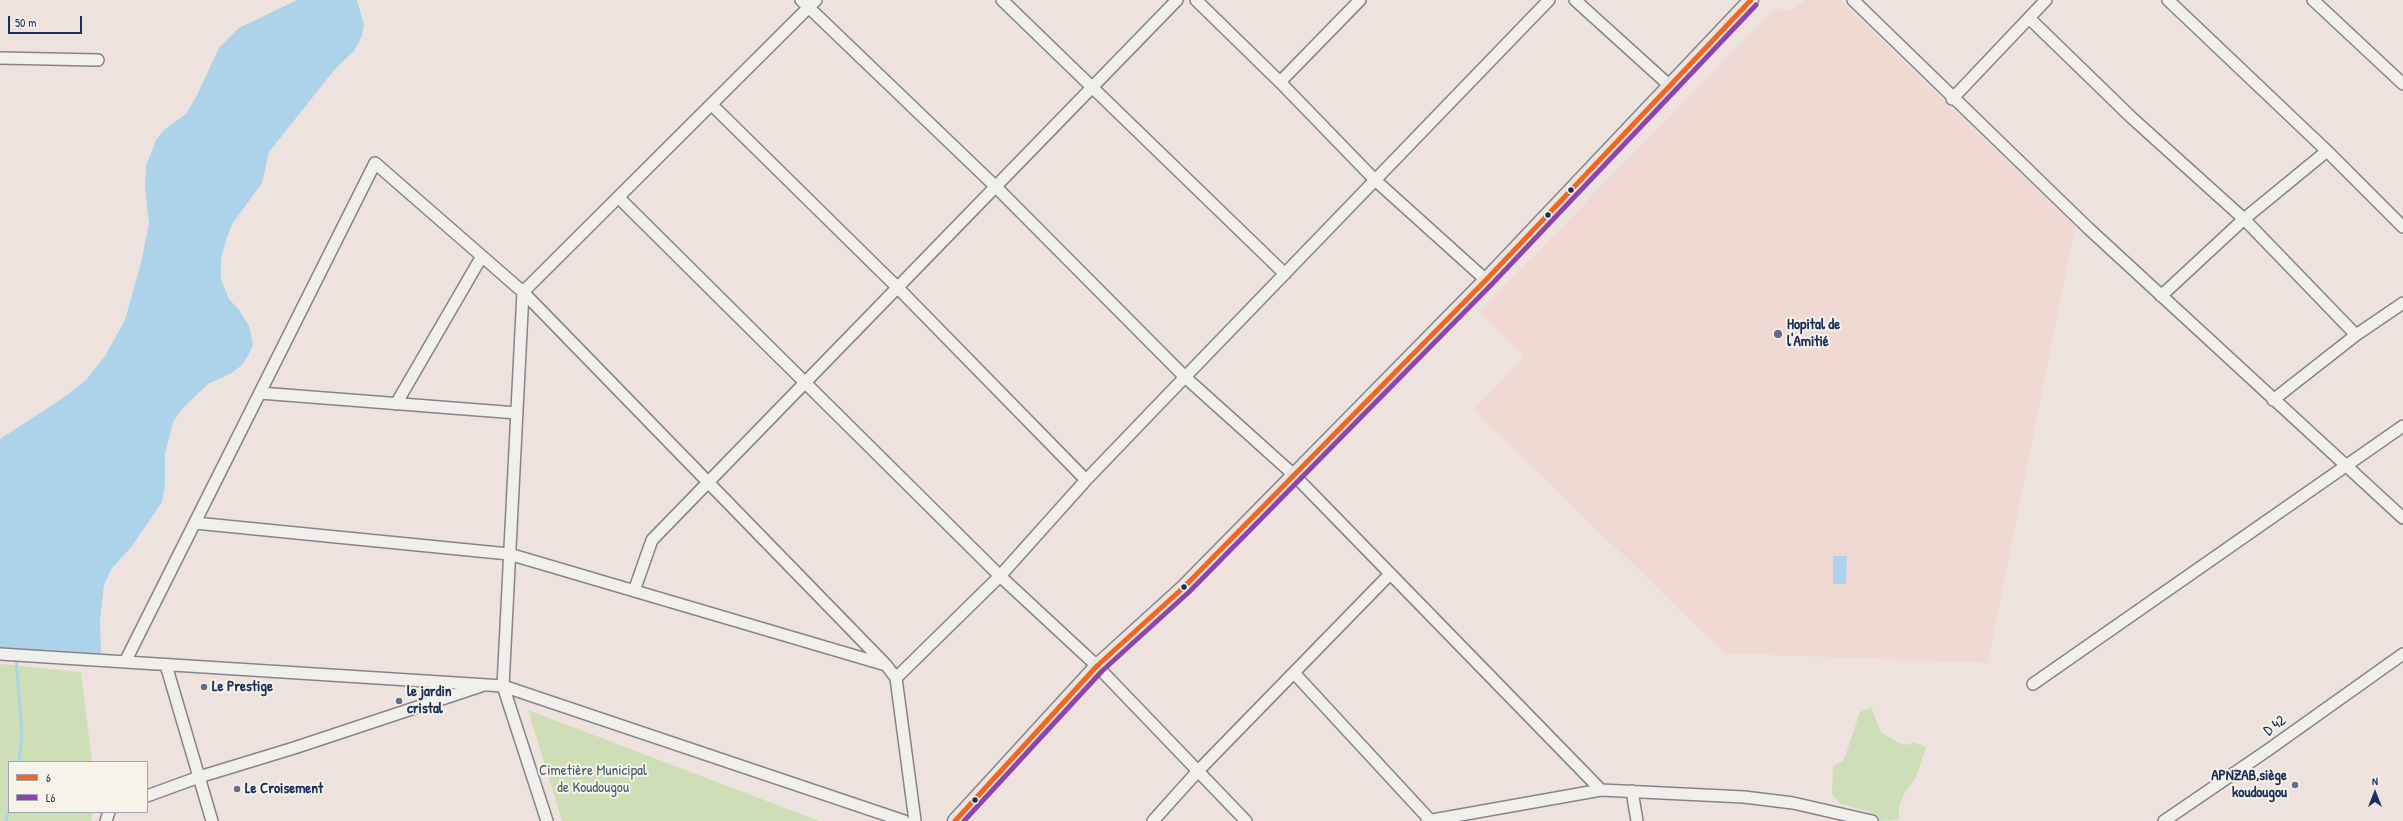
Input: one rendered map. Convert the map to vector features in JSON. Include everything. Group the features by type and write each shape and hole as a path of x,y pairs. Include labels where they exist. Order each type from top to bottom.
{"main road":[{"path":"955,821 1097,666 1184,587 1486,280 1751,0"}],"street":[{"path":"1002,0 1092,89 1285,274"},
{"path":"634,591 652,540 709,484 1177,0"},
{"path":"1196,0 1280,82 1375,180 1486,280"},
{"path":"1280,82 1360,0"},
{"path":"896,678 1000,576 1086,480 1548,0"},
{"path":"1575,0 1670,86"},
{"path":"1852,0 1952,99 2161,296 2344,466 2403,518"},
{"path":"1952,99 2046,0"},
{"path":"2168,0 2327,150 2403,227"},
{"path":"2314,0 2403,84"},
{"path":"547,821 503,686 523,292 712,104 809,3 1185,376 1294,475 1601,790"},
{"path":"2029,18 2132,118 2244,219 2356,335"},
{"path":"0,58 98,60"},
{"path":"712,104 898,288 1086,480"},
{"path":"2161,296 2244,219 2327,150"},
{"path":"125,662 375,162 523,292 886,665 896,678 915,821"},
{"path":"618,197 1000,576 1097,666 1197,772 1246,821"},
{"path":"396,404 482,256"},
{"path":"2273,400 2356,335 2403,303"},
{"path":"260,394 516,413"},
{"path":"2033,684 2403,426"},
{"path":"195,523 509,554 886,665"},
{"path":"1153,821 1197,772 1295,674 1390,574"},
{"path":"0,654 503,686 904,821"},
{"name":"D 42","path":"2164,821 2262,754 2403,654"},
{"path":"166,665 212,821"},
{"path":"1295,674 1429,821 1453,819 1601,790 1744,797 1793,803 1872,821"},
{"path":"148,796 199,776 294,748 485,685"},
{"path":"1632,792 1637,821"}],"shaded area":[{"name":"Hopital de l'Amitié","path":"1805,0 1840,0 2075,226 1988,663 1724,653 1474,410 1524,356 1479,312 1775,8 1789,11"}],"green space":[{"path":"0,664 81,672 92,761 8,761 8,813 93,813 91,821 0,821"},
{"path":"1871,707 1881,732 1897,742 1906,745 1914,742 1926,747 1916,777 1904,794 1899,807 1899,820 1879,821 1868,811 1840,804 1832,794 1833,766 1843,761 1860,712"},
{"name":"Cimetière Municipal de Koudougou","path":"528,710 819,821 562,821"}],"water":[{"path":"297,0 357,0 364,25 362,36 354,51 335,69 269,152 262,183 232,224 226,240 221,259 221,279 229,299 239,310 249,326 253,344 249,354 242,365 230,374 208,384 181,410 173,422 165,454 165,484 162,502 132,546 112,568 104,585 100,620 101,661 0,654 0,439 63,398 86,380 105,356 125,320 141,263 149,224 145,188 146,166 156,140 164,130 186,114 197,95 219,48 239,28"},
{"path":"1833,556 1847,556 1846,584 1833,584"}],"waterway":[{"path":"16,659 22,734 19,761"},
{"path":"6,821 8,813"}],"transit line":[{"name":"6","path":"955,821 1097,666 1184,587 1486,280 1751,0"},
{"name":"L6","path":"964,821 1102,671 1189,592 1491,285 1756,5"}],"place":[{"name":"Hopital de l'Amitié","path":"1778,334"},
{"name":"Le Prestige","path":"204,687"},
{"name":"le jardin cristal","path":"399,701"},
{"name":"APNZAB,siège koudougou","path":"2295,785"},
{"name":"Le Croisement","path":"237,789"}]}
